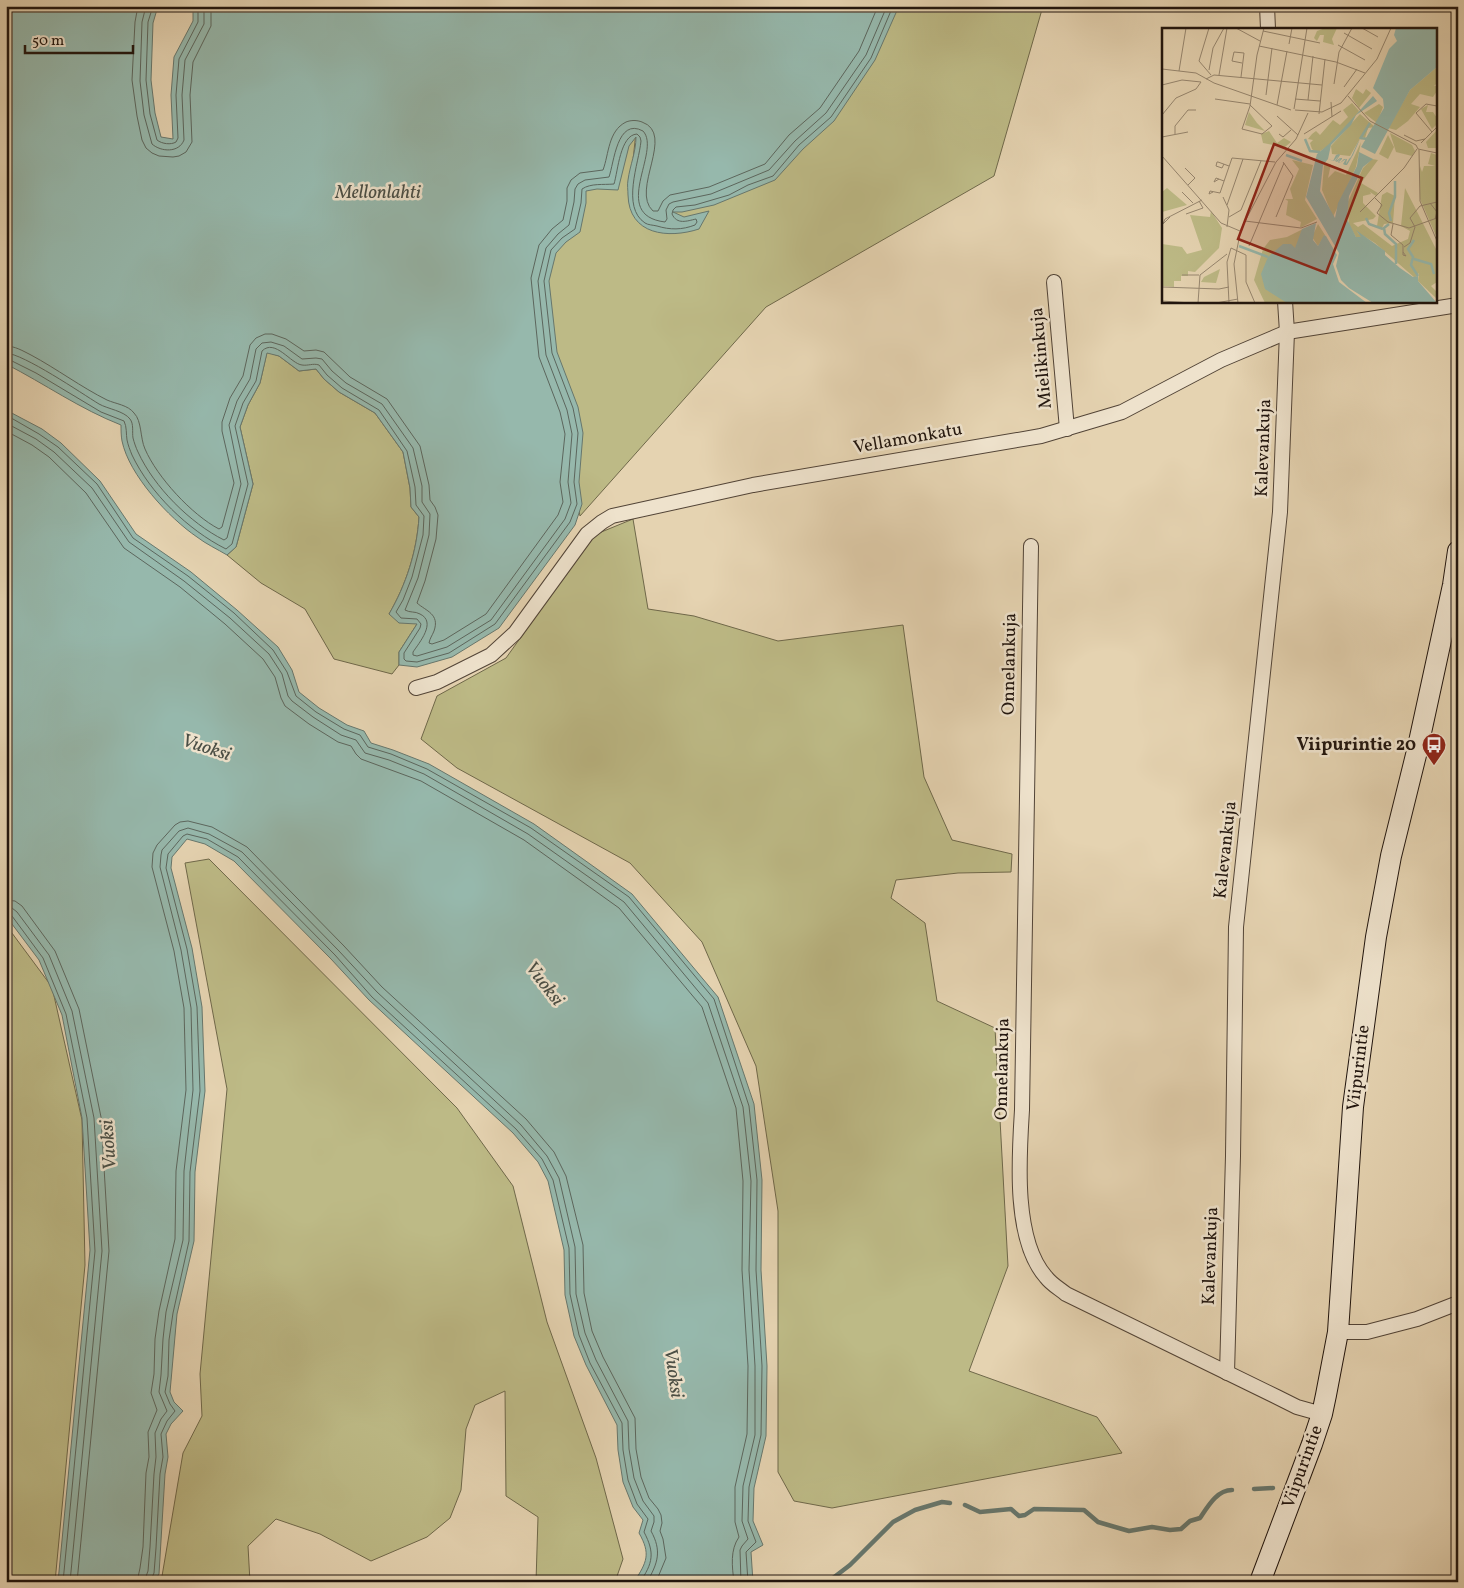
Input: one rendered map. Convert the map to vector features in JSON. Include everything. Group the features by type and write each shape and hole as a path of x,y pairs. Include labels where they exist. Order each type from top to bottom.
{"main road":[{"name":"Viipurintie","path":"1260,1582 1322,1414 1338,1332 1353,1107 1376,937 1391,856 1417,752 1458,551"}],"street":[{"path":"1267,6 1268,28"},
{"name":"Mielikinkuja","path":"1054,282 1067,429"},
{"name":"Kalevankuja","path":"1227,1373 1236,927 1280,512 1287,332 1285,302"},
{"name":"Vellamonkatu","path":"416,688 437,682 491,655 515,633 588,534 612,516 752,485 1040,436 1122,412 1221,360 1287,332 1458,305"},
{"name":"Onnelankuja","path":"1031,546 1022,1100 1019,1170 1025,1234 1033,1256 1046,1277 1066,1294 1297,1407 1322,1414"},
{"path":"1338,1332 1366,1332 1417,1319 1458,1303"}],"shaded area":[{"path":"887,6 1043,6 994,176 766,307 580,516 537,293 586,179 637,122 632,170"},
{"path":"267,352 279,356 299,371 316,369 339,392 375,413 403,452 410,488 411,507 419,517 418,530 410,567 401,591 389,614 417,624 399,652 399,665 392,674 334,659 305,609 261,583 227,555 236,547 253,484 240,427 248,405 260,383"},
{"path":"633,519 648,609 694,616 778,641 903,625 924,777 952,840 1012,854 1011,872 958,873 896,880 891,898 925,923 937,1001 995,1028 1008,1266 969,1371 1097,1417 1122,1453 832,1508 794,1501 778,1472 778,1211 756,1066 702,942 630,863 457,768 421,739 437,696 506,658 594,535"},
{"path":"209,859 457,1108 513,1186 547,1322 596,1458 623,1559 615,1582 536,1582 538,1517 506,1496 505,1391 475,1405 466,1429 461,1490 450,1518 427,1537 371,1561 320,1534 276,1519 248,1546 250,1582 161,1582 183,1453 202,1416 200,1374 227,1089 185,863"},
{"path":"6,925 52,987 82,1120 85,1265 55,1582 6,1582"}],"water":[{"name":"Mellonlahti","path":"6,6 158,6 153,23 151,80 155,113 161,137 173,139 171,95 174,57 193,21 193,6 899,6 875,60 834,121 803,149 775,180 714,205 682,212 673,212 684,217 709,211 699,229 675,234 663,233 652,231 635,219 630,208 628,184 636,137 629,146 618,190 597,189 586,191 586,203 580,232 566,242 556,253 549,281 557,352 578,407 583,433 579,482 582,504 575,525 499,628 452,657 417,667 399,665 399,652 417,624 399,623 389,614 401,591 410,567 418,530 419,517 411,507 410,488 403,452 375,413 339,392 316,369 299,371 279,356 267,353 260,383 248,405 240,427 253,484 236,547 227,555 186,529 152,495 141,481 126,454 122,441 121,425 77,404 6,364"},
{"name":"Vuoksi","path":"6,410 42,429 61,443 100,481 136,534 191,572 278,647 292,670 299,692 319,708 347,725 364,731 371,743 429,764 534,824 632,894 718,997 754,1104 762,1180 761,1270 767,1366 766,1436 754,1488 753,1521 763,1545 751,1552 753,1582 634,1582 646,1558 645,1547 639,1533 643,1520 633,1507 623,1482 618,1450 617,1425 586,1365 574,1336 565,1295 564,1250 548,1181 538,1162 513,1133 369,1000 234,861 205,844 187,839 172,857 171,868 192,948 202,1007 205,1091 195,1172 194,1241 177,1314 170,1392 174,1402 183,1411 171,1424 166,1434 168,1457 165,1474 159,1574 154,1582 58,1582 90,1250 82,1118 62,1015 39,960 6,916"}],"waterway":[{"path":"1254,1489 1273,1488"},
{"path":"965,1505 980,1512 1011,1509 1019,1516 1025,1515 1034,1509 1084,1510 1098,1522 1129,1531 1152,1527 1170,1530 1181,1529 1190,1521 1200,1518 1217,1496 1232,1490"},
{"path":"833,1578 850,1565 893,1522 915,1510 942,1502 950,1503"}],"place":[{"name":"Viipurintie 20","path":"1434,766"}]}
